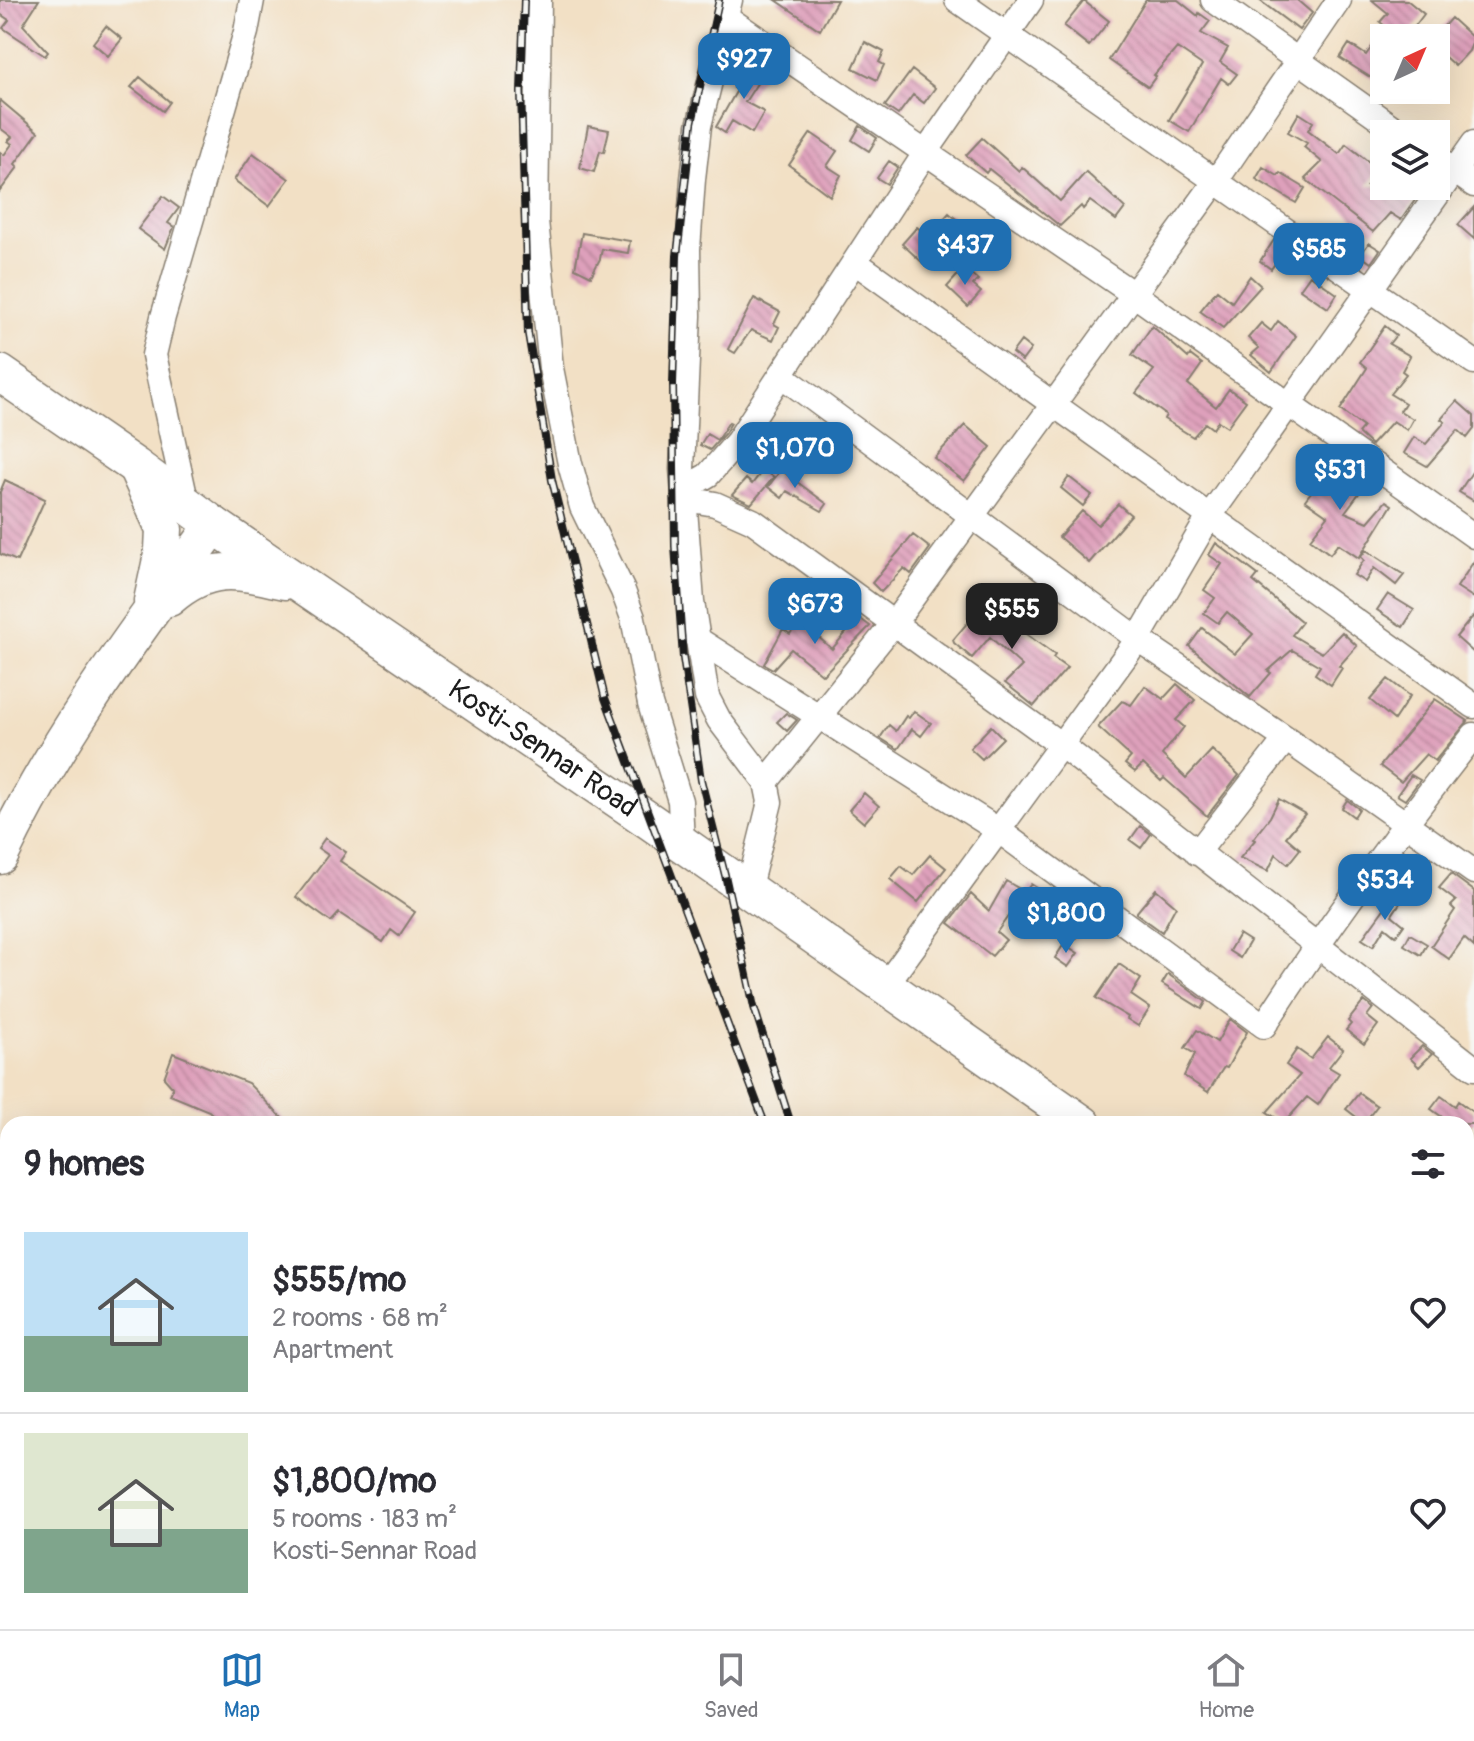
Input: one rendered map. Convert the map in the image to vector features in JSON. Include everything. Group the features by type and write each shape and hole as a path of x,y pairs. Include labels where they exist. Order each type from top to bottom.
{"highway":[{"name":"Kosti-Sennar Road","path":"0,373 1072,1116"},
{"path":"135,466 164,529 163,550 149,614"},
{"path":"0,856 41,777 88,699 149,614 201,515"},
{"path":"149,614 190,581 210,573 232,570 305,586"}],"street":[{"path":"201,515 154,355 246,32 252,0"},
{"path":"539,0 536,221 551,368 582,507 633,618 650,704 680,801 682,844"},
{"path":"957,0 1474,362"},
{"path":"685,494 725,458 926,152 1031,0"},
{"path":"1213,0 1382,120"},
{"path":"766,782 894,623 1216,181 1339,0"},
{"path":"748,891 770,802 766,782 719,720 707,697 697,639 682,447 693,179 699,126 728,8 926,152 1132,293 1474,536"},
{"path":"1450,160 1474,143"},
{"path":"1450,168 1474,185"},
{"path":"885,986 1138,639 1209,517 1370,289 1423,200"},
{"path":"855,262 1474,706"},
{"path":"781,375 1138,639 1474,872"},
{"path":"685,494 753,521 894,623 1061,745 1474,1068"},
{"path":"697,639 998,830 1264,1026 1316,946 1405,823 1474,735"},
{"path":"1197,853 1286,739"}],"building":[{"path":"0,0 39,0 23,25 48,52 45,56 3,28 9,20 0,14"},
{"path":"776,0 837,0 820,30"},
{"path":"1146,0 1178,0 1198,16 1199,13 1210,21 1201,33 1228,48 1220,62 1237,74 1229,84 1221,78 1189,132 1169,120 1202,65 1177,48 1148,87 1109,60"},
{"path":"1259,0 1297,0 1312,13 1299,30"},
{"path":"1372,0 1407,0 1424,14 1416,24 1382,24 1380,22 1388,13"},
{"path":"1084,1 1109,21 1089,46 1064,26"},
{"path":"1451,18 1474,39 1469,51 1455,66 1450,62 1450,24 1446,24"},
{"path":"106,26 122,39 108,56 93,43"},
{"path":"865,42 884,52 879,62 884,65 877,80 853,68"},
{"path":"1349,44 1366,55 1370,49 1370,77 1340,58"},
{"path":"754,59 767,68 745,102 764,112 752,133 732,121 725,133 716,127 737,90 734,88"},
{"path":"912,70 935,88 924,103 913,95 898,115 885,106"},
{"path":"140,77 170,102 163,111 131,87"},
{"path":"0,100 38,132 0,191 0,152 4,155 12,144 8,141 12,137 0,128"},
{"path":"1299,113 1313,122 1308,130 1339,154 1346,144 1370,163 1370,182 1367,186 1370,186 1370,200 1415,200 1401,220 1390,213 1373,232 1305,179 1322,162 1304,147 1307,143 1288,132"},
{"path":"588,126 609,130 604,152 600,151 594,172 580,168"},
{"path":"860,126 877,138 869,151 852,140"},
{"path":"811,133 837,151 827,166 841,175 830,196 789,165"},
{"path":"982,138 1019,171 1022,167 1060,201 1086,172 1125,208 1116,220 1090,201 1060,226 989,169 986,173 966,155"},
{"path":"253,153 289,179 269,206 234,180"},
{"path":"889,161 898,167 887,184 877,178"},
{"path":"1263,167 1305,188 1296,203 1256,179"},
{"path":"163,196 179,208 168,223 174,227 165,249 138,229"},
{"path":"1474,207 1474,239 1458,225"},
{"path":"949,213 968,229 954,246 946,238 924,264 902,244 917,227 928,237"},
{"path":"582,233 630,241 628,253 602,249 591,276 575,268"},
{"path":"1274,240 1286,248 1271,269 1260,261"},
{"path":"1369,243 1380,250 1371,263 1360,255"},
{"path":"964,268 978,280 973,285 981,292 968,307 947,287"},
{"path":"1310,275 1337,294 1328,308 1300,289"},
{"path":"1250,276 1261,286 1223,328 1200,311 1217,290 1232,302"},
{"path":"754,298 780,312 774,324 779,327 773,340 751,330 735,353 728,349"},
{"path":"1278,321 1296,336 1271,372 1251,355 1259,348 1248,338 1261,323 1271,331"},
{"path":"1152,326 1188,358 1190,355 1202,364 1188,384 1216,407 1229,389 1246,401 1227,427 1218,421 1213,429 1205,423 1193,437 1164,419 1166,415 1136,393 1154,370 1132,355"},
{"path":"1385,326 1396,335 1389,344 1410,356 1402,371 1406,374 1390,394 1405,403 1400,411 1413,419 1407,430 1393,421 1371,445 1358,433 1363,427 1340,410 1367,368 1360,362"},
{"path":"1021,341 1031,349 1022,361 1012,353"},
{"path":"1457,401 1474,416 1474,429 1467,438 1458,430 1427,466 1404,453 1414,437 1426,444 1445,422 1441,419"},
{"path":"729,422 725,433 710,450 700,445 707,434 717,440"},
{"path":"965,425 991,447 964,481 934,458"},
{"path":"1310,457 1360,492 1345,512 1368,522 1386,501 1392,505 1359,558 1338,544 1330,554 1310,539 1328,516 1305,500 1318,483 1301,472"},
{"path":"1474,469 1474,501 1459,492"},
{"path":"763,470 774,477 751,504 732,495 746,479 752,484"},
{"path":"781,470 827,504 822,511 787,491 782,498 768,487"},
{"path":"1069,477 1092,495 1083,506 1061,488"},
{"path":"5,480 45,499 17,561 0,554 0,492"},
{"path":"1118,504 1131,515 1089,563 1059,537 1082,511 1098,525"},
{"path":"913,535 930,548 911,574 904,568 881,592 872,583"},
{"path":"1216,543 1258,575 1253,581 1302,622 1292,635 1322,653 1342,632 1357,646 1339,666 1342,668 1331,685 1315,674 1320,666 1292,650 1268,671 1271,673 1250,697 1189,646 1202,628 1235,654 1253,634 1227,612 1218,623 1204,613 1215,598 1204,590 1222,564 1209,555"},
{"path":"1366,550 1404,575 1396,585 1374,568 1365,582 1354,575 1364,560 1361,557"},
{"path":"1474,561 1474,598 1457,587"},
{"path":"811,582 833,598 824,608 804,590"},
{"path":"987,591 1001,600 993,614 1012,630 1015,626 1055,655 1053,658 1067,668 1034,706 1005,683 1022,666 990,637 972,658 954,643 953,640"},
{"path":"1388,594 1414,610 1403,627 1377,610"},
{"path":"845,607 870,626 823,675 791,649 773,669 764,664 783,629 790,634 800,621 832,649 857,620 843,609"},
{"path":"1474,615 1474,653 1456,637"},
{"path":"1388,679 1410,696 1394,720 1370,700"},
{"path":"1177,684 1195,700 1176,720 1184,727 1162,755 1186,778 1212,750 1239,775 1207,816 1143,764 1135,772 1125,764 1131,757 1098,727 1122,701 1131,705 1145,686 1163,699"},
{"path":"1435,699 1468,721 1435,761 1426,754 1401,782 1380,766"},
{"path":"914,711 931,723 921,736 912,729 898,749 880,738 889,725 896,731 906,716 909,718"},
{"path":"786,713 797,720 787,731 777,722"},
{"path":"991,726 1003,738 982,759 970,748"},
{"path":"1411,775 1420,780 1405,800 1397,795"},
{"path":"864,793 879,806 864,823 849,810"},
{"path":"1279,799 1305,814 1286,837 1300,849 1288,864 1276,854 1268,871 1240,858 1255,840"},
{"path":"1347,800 1359,809 1354,817 1342,808"},
{"path":"1140,826 1151,834 1141,848 1130,840"},
{"path":"325,838 346,852 340,861 415,912 399,936 391,930 383,942 339,913 331,922 296,897 328,855 318,848"},
{"path":"930,855 946,868 918,902 890,879 901,866 913,875"},
{"path":"1451,874 1474,891 1474,947 1464,938 1449,959 1431,946 1455,910 1451,906 1456,901 1439,888"},
{"path":"1006,881 1025,892 1031,884 1060,903 1063,899 1090,917 1076,939 1034,920 1031,925 1011,912 997,932 1006,940 992,956 949,923 971,894 989,911"},
{"path":"1156,889 1176,906 1162,932 1136,913"},
{"path":"1394,895 1402,900 1392,915 1404,925 1396,936 1385,927 1373,946 1362,939"},
{"path":"1239,934 1250,941 1240,958 1229,951"},
{"path":"1410,934 1427,944 1421,955 1404,945"},
{"path":"1064,944 1078,953 1068,967 1055,958"},
{"path":"1119,964 1141,979 1131,995 1150,1008 1138,1026 1096,998"},
{"path":"1168,974 1206,1002 1202,1009 1162,984"},
{"path":"1364,1001 1373,1008 1367,1016 1378,1025 1364,1044 1346,1030 1351,1024 1348,1021"},
{"path":"1230,1019 1247,1032 1227,1068 1224,1067 1208,1092 1184,1076 1195,1054 1185,1048 1197,1030 1217,1042"},
{"path":"1328,1037 1343,1049 1329,1067 1339,1073 1318,1105 1307,1097 1290,1116 1273,1116 1267,1112 1300,1075 1286,1065 1297,1049 1311,1059"},
{"path":"1422,1046 1432,1054 1419,1067 1410,1058"},
{"path":"173,1053 248,1083 280,1116 214,1116 170,1095 173,1088 164,1078"},
{"path":"1359,1093 1377,1106 1369,1116 1355,1116 1346,1109"},
{"path":"1441,1096 1455,1106 1458,1101 1474,1116 1441,1116 1431,1109"}],"railway":[{"path":"524,0 521,92 528,333 552,480 605,698 762,1116"},
{"path":"719,0 692,123 677,256 673,384 675,546 683,658 701,780 754,1007 788,1116"}]}
